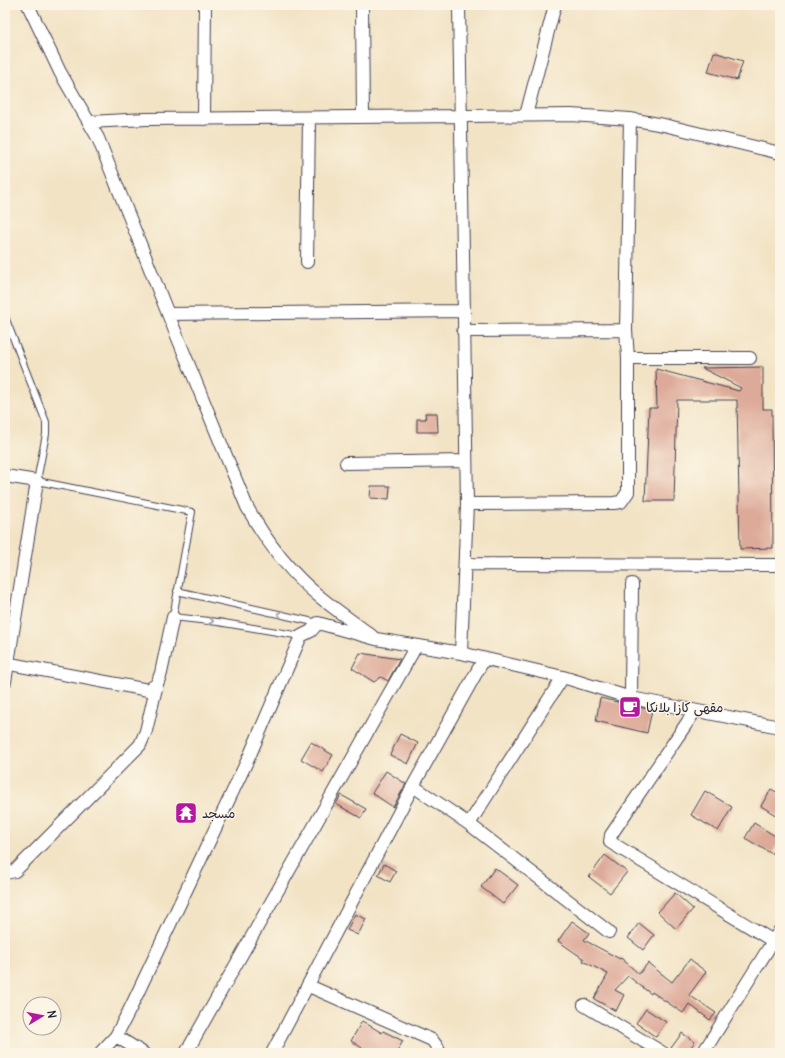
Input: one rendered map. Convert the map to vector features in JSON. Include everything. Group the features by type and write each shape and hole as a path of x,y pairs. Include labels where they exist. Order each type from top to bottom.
{"street":[{"path":"28,5 60,72 90,122 247,507 258,527 282,559 304,582 320,597 376,639"},
{"path":"204,119 206,5"},
{"path":"362,5 364,117"},
{"path":"459,5 466,504 462,653"},
{"path":"526,115 555,5"},
{"path":"90,122 571,114 630,119 664,125 780,153"},
{"path":"307,262 309,119"},
{"path":"466,504 620,502 628,492 628,358 626,330 630,119"},
{"path":"168,314 463,311"},
{"path":"463,331 626,330"},
{"path":"628,358 750,358"},
{"path":"346,463 465,461"},
{"path":"5,476 37,482 5,682"},
{"path":"465,564 780,565"},
{"path":"631,698 632,584"},
{"path":"5,873 15,872 140,744 146,731 161,673 172,617"},
{"path":"100,1053 116,1036 249,757 301,636 311,631 318,623 376,639 462,653 563,677 631,698 780,727"},
{"path":"186,1053 416,646"},
{"path":"272,1053 413,786 484,659"},
{"path":"7,663 138,690 148,690 157,684"},
{"path":"469,824 563,677"},
{"path":"695,711 611,835 610,842 773,941"},
{"path":"413,786 469,824 609,932"},
{"path":"703,1053 780,930"},
{"path":"308,986 432,1040 438,1048 436,1053"},
{"path":"584,1005 663,1053"},
{"path":"116,1036 143,1053"}],"lane":[{"path":"5,317 46,422 46,434 37,482 192,512 172,617 218,622 301,636"},
{"path":"177,590 318,623"}],"building":[{"path":"714,52 743,61 737,80 708,72"},
{"path":"763,367 763,409 772,409 773,548 740,549 737,400 677,400 674,501 645,501 649,408 657,408 656,369 739,391 741,388 702,368"},
{"path":"425,413 437,413 438,432 417,432 417,419 426,419"},
{"path":"371,486 390,486 389,499 370,498"},
{"path":"360,653 400,659 388,681 381,677 374,682 352,668"},
{"path":"600,698 652,710 647,733 596,721"},
{"path":"400,734 418,743 408,764 390,755"},
{"path":"311,742 333,755 323,772 301,759"},
{"path":"386,771 406,784 393,807 372,793"},
{"path":"771,789 780,794 780,810 777,816 761,806"},
{"path":"705,791 732,807 718,831 691,815"},
{"path":"341,795 366,809 361,818 336,804"},
{"path":"754,823 780,839 772,854 745,838"},
{"path":"605,855 627,872 610,893 589,877"},
{"path":"384,864 396,871 390,882 378,875"},
{"path":"495,868 518,885 503,904 481,887"},
{"path":"675,893 693,909 676,929 658,912"},
{"path":"355,914 366,919 358,935 347,930"},
{"path":"572,921 589,933 584,940 620,959 621,958 639,974 648,963 672,982 690,959 706,972 689,995 716,1013 710,1020 689,1004 683,1013 652,992 651,994 628,976 615,990 624,995 616,1011 594,999 608,974 583,961 584,959 558,941"},
{"path":"639,923 654,935 643,950 628,938"},
{"path":"646,1009 666,1022 656,1037 636,1023"},
{"path":"362,1021 382,1033 383,1031 403,1041 396,1053 375,1053 368,1049 367,1051 351,1041"},
{"path":"682,1033 695,1042 686,1053 678,1053 671,1048"}],"place":[{"name":"مقهى كازا بلانكا","path":"630,707"},
{"name":"مسجد","path":"186,813"}]}
